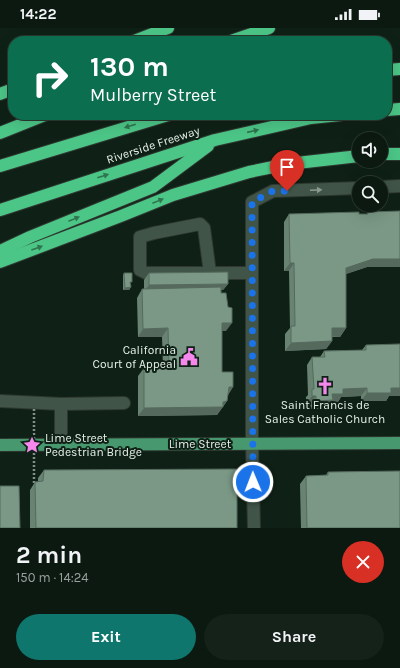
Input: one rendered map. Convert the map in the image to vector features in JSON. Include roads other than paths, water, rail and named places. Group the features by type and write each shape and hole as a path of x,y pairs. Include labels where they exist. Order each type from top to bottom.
{"highway":[{"path":"147,36 168,28"},
{"path":"245,36 270,28"},
{"path":"0,133 32,120"},
{"name":"Riverside Freeway","path":"0,166 152,120"},
{"name":"Riverside Freeway","path":"0,210 215,140 302,120"},
{"path":"0,251 30,237 153,187 215,140"},
{"path":"388,154 400,154"},
{"path":"0,262 173,195 249,172 288,164 352,156"}],"main road":[{"name":"Lime Street","path":"0,445 400,443"}],"street":[{"path":"388,187 400,186"},
{"path":"254,528 252,443 252,202 273,191 352,188"},
{"path":"210,272 204,228 200,224 154,232 140,237 140,270 146,273 252,273"},
{"path":"0,401 61,404 124,403"},
{"path":"61,404 61,444"}],"place":[{"name":"California Court of Appeal","path":"189,357"},
{"name":"Saint Francis de Sales Catholic Church","path":"325,386"},
{"name":"Lime Street Pedestrian Bridge","path":"32,445"}]}
